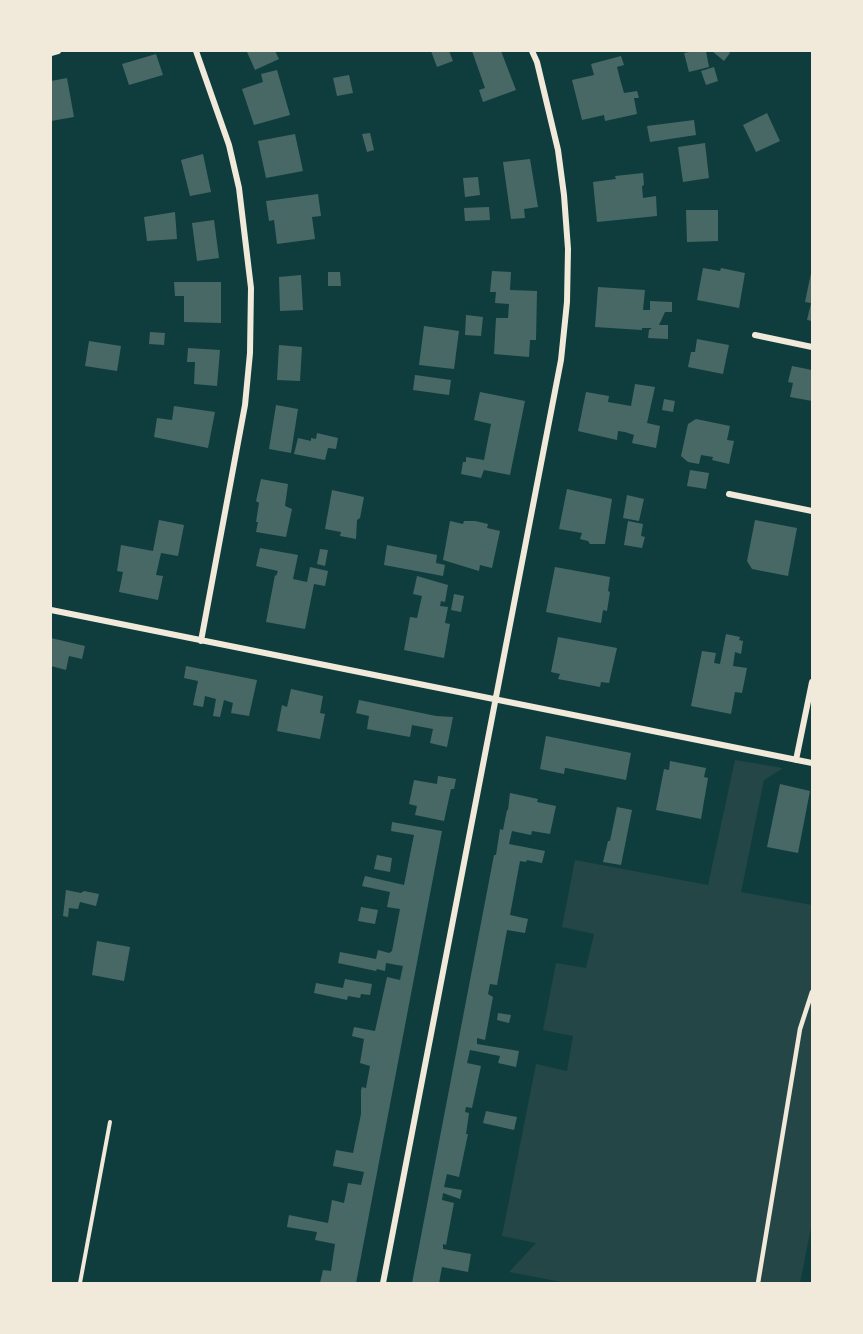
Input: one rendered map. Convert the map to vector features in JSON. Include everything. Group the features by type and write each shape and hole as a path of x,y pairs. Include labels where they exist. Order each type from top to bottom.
{"street":[{"path":"51,52 58,51"},
{"path":"196,51 231,156 239,188 251,288 250,353 245,405 201,641"},
{"path":"383,1283 561,360 567,302 568,249 558,150 537,62 532,51"},
{"path":"755,335 812,347"},
{"path":"729,494 812,511"},
{"path":"51,610 812,763"},
{"path":"796,760 812,682"}],"lane":[{"path":"758,1283 800,1029 812,992"}],"path":[{"path":"80,1283 110,1122"}],"shaded area":[{"path":"735,760 783,768 764,780 741,892 812,905 812,1223 800,1283 567,1283 509,1272 536,1243 502,1236 536,1064 567,1071 573,1036 543,1030 556,963 586,968 594,934 562,927 575,860 708,885"}],"building":[{"path":"275,51 279,59 255,70 247,52"},
{"path":"431,51 449,51 453,61 437,67"},
{"path":"472,51 501,51 516,90 483,102 479,90 485,88"},
{"path":"706,51 709,67 689,72 684,53"},
{"path":"712,51 728,51 730,53 724,61"},
{"path":"156,54 163,75 129,85 122,64"},
{"path":"621,56 624,65 617,67 620,79 624,93 637,91 639,98 634,98 637,114 605,121 604,115 582,120 572,80 594,75 591,64"},
{"path":"714,67 718,81 706,85 701,71"},
{"path":"277,70 290,115 254,125 242,89 263,82 261,74"},
{"path":"349,75 353,93 337,96 333,78"},
{"path":"67,78 74,117 51,121 51,81"},
{"path":"767,113 780,141 756,152 743,125"},
{"path":"694,120 696,135 650,142 647,126"},
{"path":"370,133 374,150 367,152 362,134"},
{"path":"295,134 303,171 266,178 258,141"},
{"path":"705,143 709,178 683,182 678,147"},
{"path":"203,154 211,192 190,196 181,160"},
{"path":"530,159 538,207 524,209 525,218 511,219 503,162"},
{"path":"643,173 643,198 656,196 657,216 597,222 593,182 616,179 615,176"},
{"path":"478,177 480,195 465,197 463,178"},
{"path":"318,194 321,216 312,217 315,239 277,244 274,220 269,221 266,201"},
{"path":"489,207 490,220 465,221 464,208"},
{"path":"686,210 718,210 718,241 687,242"},
{"path":"175,212 177,239 147,241 144,217"},
{"path":"214,220 219,258 197,261 192,223"},
{"path":"703,268 720,271 721,268 745,273 739,308 697,300"},
{"path":"492,271 511,272 510,290 537,291 536,340 530,340 529,357 494,354 496,318 508,318 509,304 495,303 496,292 490,292"},
{"path":"328,272 340,272 341,286 328,286"},
{"path":"811,273 812,321 807,320 811,303 805,302"},
{"path":"301,275 303,310 280,311 279,277"},
{"path":"174,282 221,282 221,323 184,322 184,296 175,296"},
{"path":"598,287 645,290 643,310 650,310 650,301 672,302 672,312 665,312 659,325 668,325 668,339 648,338 649,330 652,328 642,328 642,330 595,327"},
{"path":"466,315 483,317 481,336 465,335"},
{"path":"424,326 459,331 454,369 419,365"},
{"path":"150,332 165,333 164,345 149,344"},
{"path":"697,339 729,345 723,374 688,367 691,352 695,352"},
{"path":"89,341 121,346 117,371 85,366"},
{"path":"279,345 302,347 300,381 277,380"},
{"path":"188,348 220,350 217,386 194,384 195,362 187,362"},
{"path":"792,366 812,370 812,401 790,397 793,383 788,382"},
{"path":"415,375 451,380 449,395 413,390"},
{"path":"635,384 655,387 647,423 660,426 656,448 632,443 634,435 625,432 618,431 617,440 578,431 586,392 609,396 608,402 631,406"},
{"path":"480,392 525,401 510,475 484,470 481,478 461,474 466,457 484,460 491,424 474,420"},
{"path":"664,399 675,401 673,412 662,410"},
{"path":"276,405 298,409 291,453 269,449"},
{"path":"174,406 215,412 208,448 154,437 157,418 172,420"},
{"path":"696,419 730,426 727,440 734,441 729,464 701,455 699,464 688,462 681,456 688,424"},
{"path":"317,433 338,438 336,449 328,448 325,460 294,454 298,438 311,441 311,438 316,439"},
{"path":"690,470 709,473 706,489 687,486"},
{"path":"261,479 288,484 285,506 292,509 286,537 256,532 259,503 256,501"},
{"path":"567,489 612,499 605,544 590,544 580,539 582,533 559,529"},
{"path":"332,490 364,497 360,518 357,520 356,539 340,536 341,532 325,529"},
{"path":"627,495 644,499 639,521 623,518"},
{"path":"159,520 184,525 178,556 161,553 156,575 163,576 158,600 119,592 123,572 117,571 121,545 153,551"},
{"path":"755,520 797,528 788,576 752,569 747,561"},
{"path":"450,521 463,524 464,521 475,521 488,524 487,528 500,531 492,568 480,565 479,571 443,560"},
{"path":"628,521 643,524 641,536 645,537 642,548 624,545"},
{"path":"387,545 437,555 436,563 445,565 443,576 384,565"},
{"path":"260,548 298,555 293,579 307,582 310,567 328,571 325,586 314,584 305,629 266,622 275,575 278,571 256,566"},
{"path":"320,549 328,550 325,566 317,564"},
{"path":"555,567 610,577 607,611 603,610 601,623 546,612"},
{"path":"417,576 448,585 445,602 441,601 440,606 448,607 445,623 450,624 444,658 404,650 410,617 417,618 422,596 413,594"},
{"path":"454,594 464,596 461,612 451,610"},
{"path":"726,634 740,637 739,640 743,641 741,654 735,652 733,666 747,668 742,693 735,692 731,714 691,706 702,651 716,653 714,663 720,664"},
{"path":"558,637 617,648 609,683 601,682 600,687 558,679 560,674 551,672"},
{"path":"51,638 85,646 82,659 69,656 66,670 51,666"},
{"path":"186,666 257,680 249,716 231,713 233,703 224,700 220,717 213,716 216,699 205,696 203,707 193,705 198,681 184,678"},
{"path":"291,689 323,696 320,713 325,714 320,739 277,731 282,705 287,707"},
{"path":"359,700 436,716 453,717 447,747 430,743 433,729 412,725 410,737 367,729 369,716 356,713"},
{"path":"546,736 631,753 626,780 566,768 564,774 540,769"},
{"path":"670,761 706,768 704,777 708,778 701,819 656,810 664,769 669,770"},
{"path":"438,776 456,779 454,789 451,789 444,821 415,815 417,806 409,804 414,780 437,784"},
{"path":"780,784 810,791 798,853 767,847"},
{"path":"510,793 538,799 537,802 556,806 550,834 532,831 531,835 512,831 509,844 545,851 542,863 520,861 510,915 528,919 525,933 507,930 497,985 490,984 488,994 493,997 485,1040 477,1038 477,1044 519,1051 516,1067 498,1063 500,1056 470,1050 467,1063 481,1066 472,1108 466,1107 465,1112 469,1113 466,1134 468,1134 459,1177 447,1174 444,1187 462,1190 460,1199 443,1193 442,1200 454,1203 446,1245 443,1244 443,1249 471,1254 468,1272 442,1267 439,1283 412,1283 494,855 496,855 500,829 503,830"},
{"path":"617,807 632,810 621,865 603,862"},
{"path":"392,822 442,831 356,1283 320,1283 323,1270 331,1271 335,1244 315,1240 317,1232 287,1227 289,1215 328,1223 332,1200 344,1203 348,1183 361,1185 364,1172 333,1166 336,1150 353,1153 361,1114 361,1090 362,1087 366,1088 370,1066 360,1063 364,1039 352,1036 354,1027 375,1031 387,977 400,980 403,966 386,963 385,971 377,969 376,971 338,963 340,952 376,959 378,950 389,953 392,951 400,909 387,907 390,892 362,886 365,876 404,885 414,835 391,831"},
{"path":"377,855 392,858 390,872 374,869"},
{"path":"66,890 99,894 96,906 80,902 78,909 69,908 68,917 63,916"},
{"path":"361,907 378,910 375,924 358,921"},
{"path":"97,941 130,947 124,981 92,975"},
{"path":"345,979 372,984 370,995 361,994 360,998 348,996 347,1000 314,993 316,983 343,988"},
{"path":"498,1013 511,1015 509,1023 497,1020"},
{"path":"486,1111 517,1117 514,1130 483,1123"}]}
